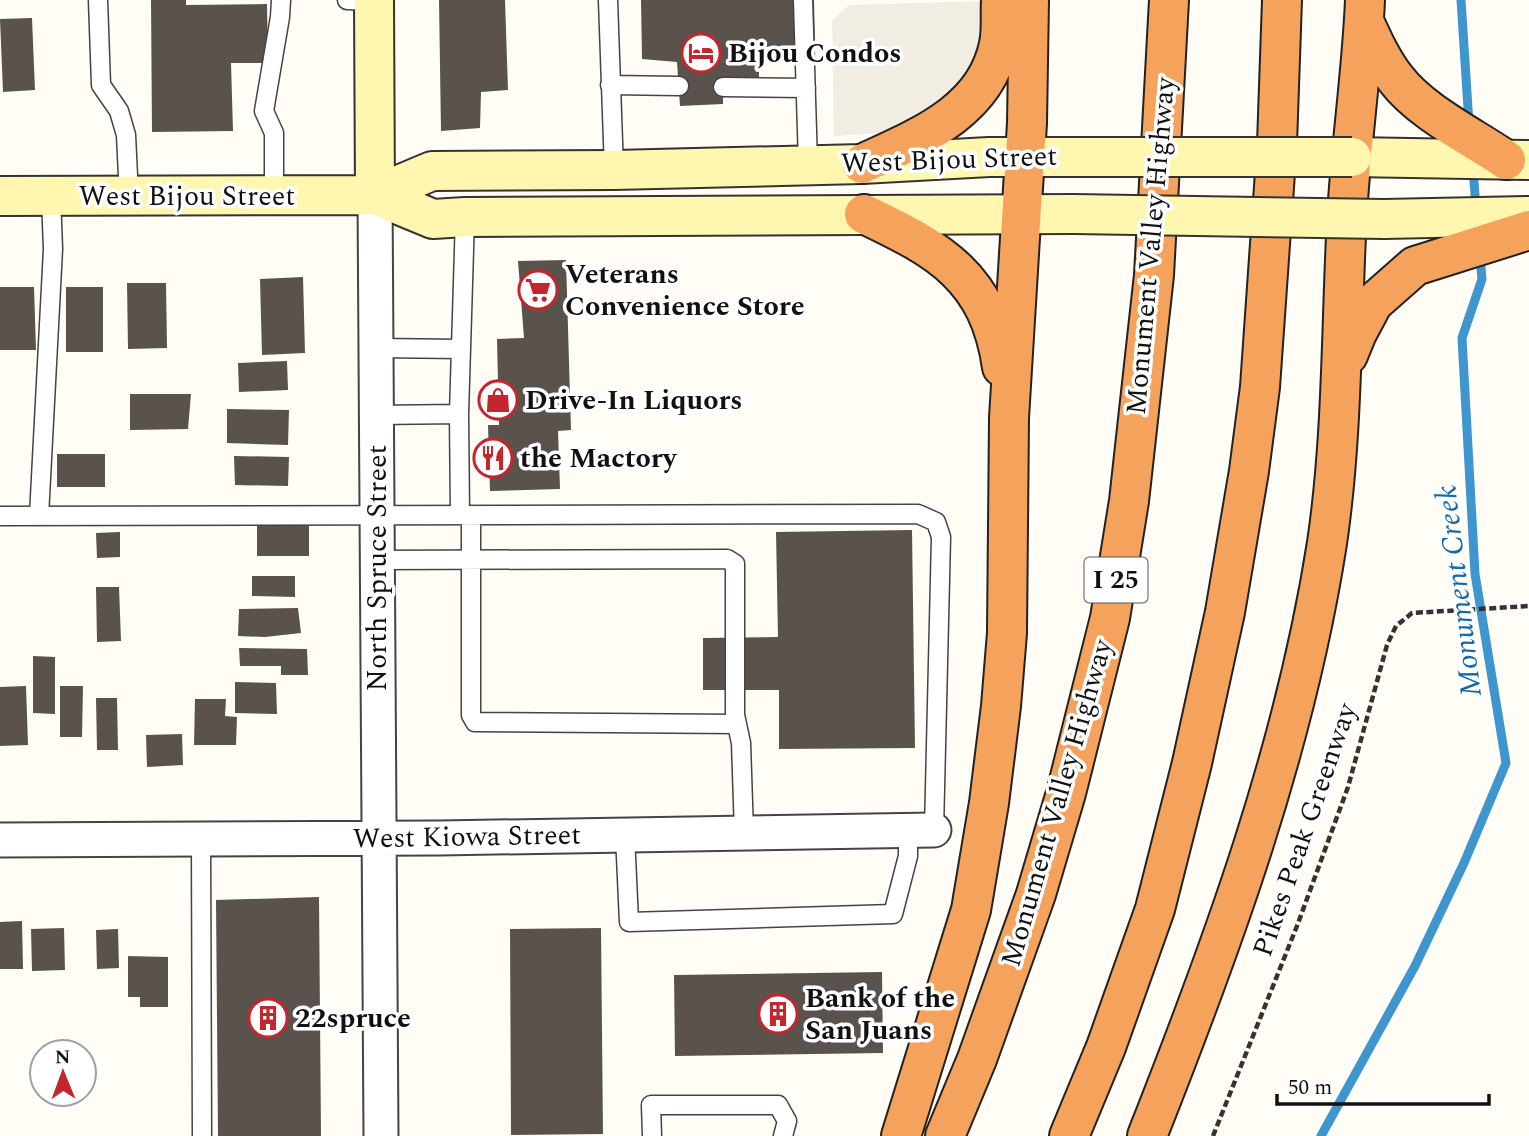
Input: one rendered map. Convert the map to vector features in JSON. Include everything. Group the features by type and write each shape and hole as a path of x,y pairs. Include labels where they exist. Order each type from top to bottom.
{"highway":[{"path":"862,164 939,127 967,103 991,71 999,43 1001,0"},
{"path":"901,1136 971,910 989,803 1001,706 1007,633 1010,418 1025,156 1029,0"},
{"name":"Monument Valley Highway","path":"944,1136 977,1059 1036,894 1066,793 1110,618 1129,501 1154,275 1169,0"},
{"path":"1069,1136 1106,1047 1155,909 1192,763 1225,612 1249,471 1261,375 1277,144 1282,0"},
{"path":"1147,1136 1193,1019 1263,818 1298,689 1327,542 1342,370 1347,219 1364,11"},
{"path":"1364,11 1379,55 1397,80 1422,104 1518,160"},
{"path":"864,214 899,230 943,256 963,274 976,292 989,320 1001,358 1010,418"},
{"path":"1342,370 1373,303 1415,266 1529,230"}],"main road":[{"name":"North Spruce Street","path":"374,0 374,195"},
{"name":"West Bijou Street","path":"0,196 374,195 432,171 862,164 1025,156 1518,160"},
{"name":"West Bijou Street","path":"374,195 433,219 864,214 1286,216 1347,219 1529,216"}],"street":[{"name":"North Spruce Street","path":"374,195 381,1136"},
{"name":"West Kiowa Street","path":"0,840 379,838 921,830"}],"lane":[{"path":"98,0 101,85 118,111 126,135 129,197"},
{"path":"274,196 274,134 264,111 281,18 281,0"},
{"path":"347,0 374,0"},
{"path":"608,0 614,170"},
{"path":"803,0 808,164"},
{"path":"610,85 679,86"},
{"path":"723,87 806,88"},
{"path":"39,516 53,249 51,197"},
{"path":"465,217 460,414 465,516 471,560 471,715 475,722 737,724"},
{"path":"377,348 461,349"},
{"path":"376,415 460,414"},
{"path":"0,516 918,514 936,523 942,537 921,830 908,856 893,914 629,922 625,835"},
{"path":"377,560 727,559 735,564 735,715 741,743 744,833"},
{"path":"201,839 202,1136"},
{"path":"652,1136 651,1105 778,1105 787,1121 783,1136"}],"path":[{"name":"Pikes Peak Greenway","path":"1213,1136 1297,926 1348,787 1387,645 1396,626 1412,613 1529,606"}],"shaded area":[{"path":"984,1 983,43 944,103 893,132 834,136 832,20 849,5"}],"building":[{"path":"151,0 186,0 186,5 267,4 268,63 231,63 233,131 152,132"},
{"path":"439,0 505,0 508,90 481,92 480,128 441,131"},
{"name":"Bijou Condos","path":"641,0 814,0 815,45 759,47 759,81 723,81 723,104 680,106 677,62 642,59"},
{"path":"32,18 35,90 3,92 0,19"},
{"path":"566,260 571,430 558,431 560,489 490,491 488,425 499,425 497,339 524,338 518,261"},
{"path":"303,277 305,353 262,355 260,279"},
{"path":"127,283 166,283 167,348 128,349"},
{"path":"0,287 34,287 36,350 0,350"},
{"path":"66,287 103,287 103,352 66,352"},
{"path":"287,361 288,390 239,392 238,363"},
{"path":"130,394 191,394 188,429 130,430"},
{"path":"227,409 289,410 288,445 227,443"},
{"path":"57,454 105,454 105,487 57,487"},
{"path":"234,456 289,457 288,486 235,485"},
{"path":"257,522 309,522 309,556 257,556"},
{"path":"912,530 915,748 779,749 779,690 703,690 703,638 778,637 776,532"},
{"path":"120,532 120,557 97,558 96,533"},
{"path":"252,576 295,576 295,597 252,596"},
{"path":"96,587 119,587 121,641 97,642"},
{"path":"298,608 301,633 265,637 238,636 239,609"},
{"path":"239,648 307,649 308,675 281,675 281,666 240,666"},
{"path":"33,656 55,657 55,714 33,713"},
{"path":"235,682 276,683 277,714 235,713"},
{"path":"26,686 28,745 0,746 0,687"},
{"path":"60,686 83,686 82,737 60,737"},
{"path":"96,698 117,698 118,750 97,750"},
{"path":"195,699 226,699 225,716 237,717 236,745 194,745"},
{"path":"182,734 183,765 147,767 146,735"},
{"name":"22spruce","path":"319,897 321,1136 218,1136 216,900"},
{"path":"22,921 23,969 0,969 0,922"},
{"path":"64,928 65,970 32,971 31,929"},
{"path":"601,928 603,1134 511,1135 510,929"},
{"path":"118,929 119,968 97,969 96,930"},
{"path":"128,956 168,957 168,1007 140,1007 140,997 128,997"},
{"name":"Bank of the San Juans","path":"882,972 883,1053 675,1056 674,975"}],"waterway":[{"name":"Monument Creek","path":"1461,0 1469,124"},
{"name":"Monument Creek","path":"1473,169 1476,208"},
{"name":"Monument Creek","path":"1321,1136 1415,966 1464,863 1506,763 1475,574 1462,338 1482,279 1480,257"}],"place":[{"name":"Bijou Condos","path":"701,53"},
{"name":"Veterans Convenience Store","path":"538,290"},
{"name":"Drive-In Liquors","path":"498,400"},
{"name":"the Mactory","path":"493,458"},
{"name":"Bank of the San Juans","path":"778,1014"},
{"name":"22spruce","path":"268,1018"}]}
